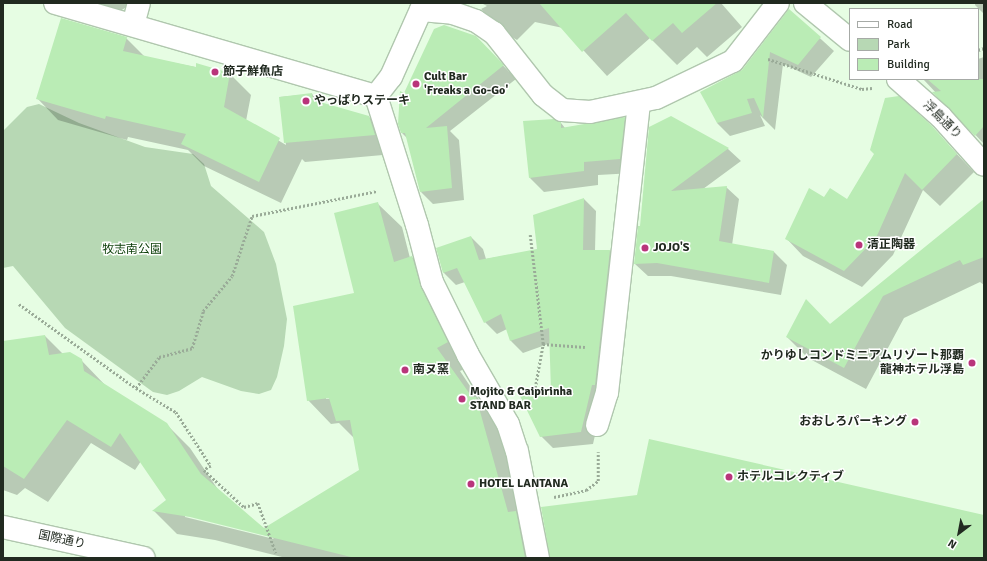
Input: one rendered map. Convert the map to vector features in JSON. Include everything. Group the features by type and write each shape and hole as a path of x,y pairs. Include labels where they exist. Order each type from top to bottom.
{"street":[{"path":"55,3 376,96"},
{"path":"133,25 139,3"},
{"path":"376,96 391,77 423,6 476,20 494,33 543,95 562,110 590,112 639,104 721,68 733,61 748,44 778,3"},
{"path":"805,3 849,39"},
{"name":"浮島通り","path":"901,82 941,116 984,165"},
{"path":"376,96 405,185 432,282 495,405 508,424 517,451 538,558"},
{"path":"597,425 607,393 639,104"},
{"name":"国際通り","path":"3,527 144,558"}],"path":[{"path":"748,44 770,61 862,89 901,82"},
{"path":"136,388 159,357 192,348 203,311 232,276 252,216 405,185"},
{"path":"495,405 535,388 543,344 530,235"},
{"path":"19,304 136,388 176,412 211,466 204,470 244,507 258,504 276,553"},
{"path":"543,344 612,350"},
{"path":"526,503 586,490 598,481 597,425"}],"green space":[{"name":"牧志南公園","path":"39,104 79,123 145,147 193,154 204,164 211,186 264,232 276,264 287,319 284,346 277,377 271,390 259,394 241,391 202,377 179,391 167,395 153,392 65,328 13,266 3,268 3,131 27,107"}],"building":[{"path":"539,3 717,3 682,33 673,23 652,41 626,13 582,52"},
{"path":"789,9 821,37 798,65 770,52 763,118 754,98 747,99 752,113 717,123 700,92 742,70"},
{"path":"61,18 127,37 123,51 196,67 196,63 230,73 224,107 280,138 259,182 181,144 186,134 106,116 105,119 36,99"},
{"path":"444,25 476,36 504,65 426,128 447,126 452,188 420,192 405,133 401,133 398,124 400,91 404,93 434,29"},
{"path":"984,79 984,126 975,136 932,92 941,91 928,80"},
{"path":"312,93 313,100 369,116 375,135 284,143 279,97"},
{"path":"899,96 932,126 957,154 922,190 905,173 876,238 844,271 785,239 809,188 824,197 830,188 847,199 874,154 870,150 885,98"},
{"path":"671,116 729,148 671,191 727,186 719,241 774,251 769,283 657,263 634,264 638,226 640,226 649,127"},
{"path":"625,117 620,159 584,162 584,171 529,178 523,121 554,119 561,122 561,128"},
{"path":"584,198 583,250 610,250 595,385 592,385 581,432 540,437 519,394 551,392 549,328 510,341 501,314 484,323 457,268 443,273 436,248 471,236 479,260 537,249 533,215"},
{"path":"984,199 984,257 963,265 960,260 883,296 844,368 786,337 806,299 830,324"},
{"path":"378,202 394,262 412,256 421,287 448,342 437,348 472,397 476,397 508,512 516,511 525,558 355,558 190,517 152,511 166,500 120,433 111,447 67,420 24,479 3,466 3,341 45,335 49,355 70,352 82,359 84,371 167,423 201,474 264,528 359,470 350,420 336,421 329,398 307,401 293,306 354,293 334,213"},
{"name":"ホテルコレクティブ","path":"649,439 984,515 984,558 550,558 541,507 637,495"}],"place":[{"name":"節子鮮魚店","path":"215,72"},
{"name":"Cult Bar 'Freaks a Go-Go'","path":"416,84"},
{"name":"やっぱりステーキ","path":"306,101"},
{"name":"清正陶器","path":"859,245"},
{"name":"JOJO'S","path":"645,248"},
{"name":"かりゆしコンドミニアムリゾート那覇 龍神ホテル浮島","path":"972,363"},
{"name":"南ヌ窯","path":"405,370"},
{"name":"Mojito & Caipirinha STAND BAR","path":"462,399"},
{"name":"おおしろパーキング","path":"915,422"},
{"name":"ホテルコレクティブ","path":"729,477"},
{"name":"HOTEL LANTANA","path":"471,484"}]}
